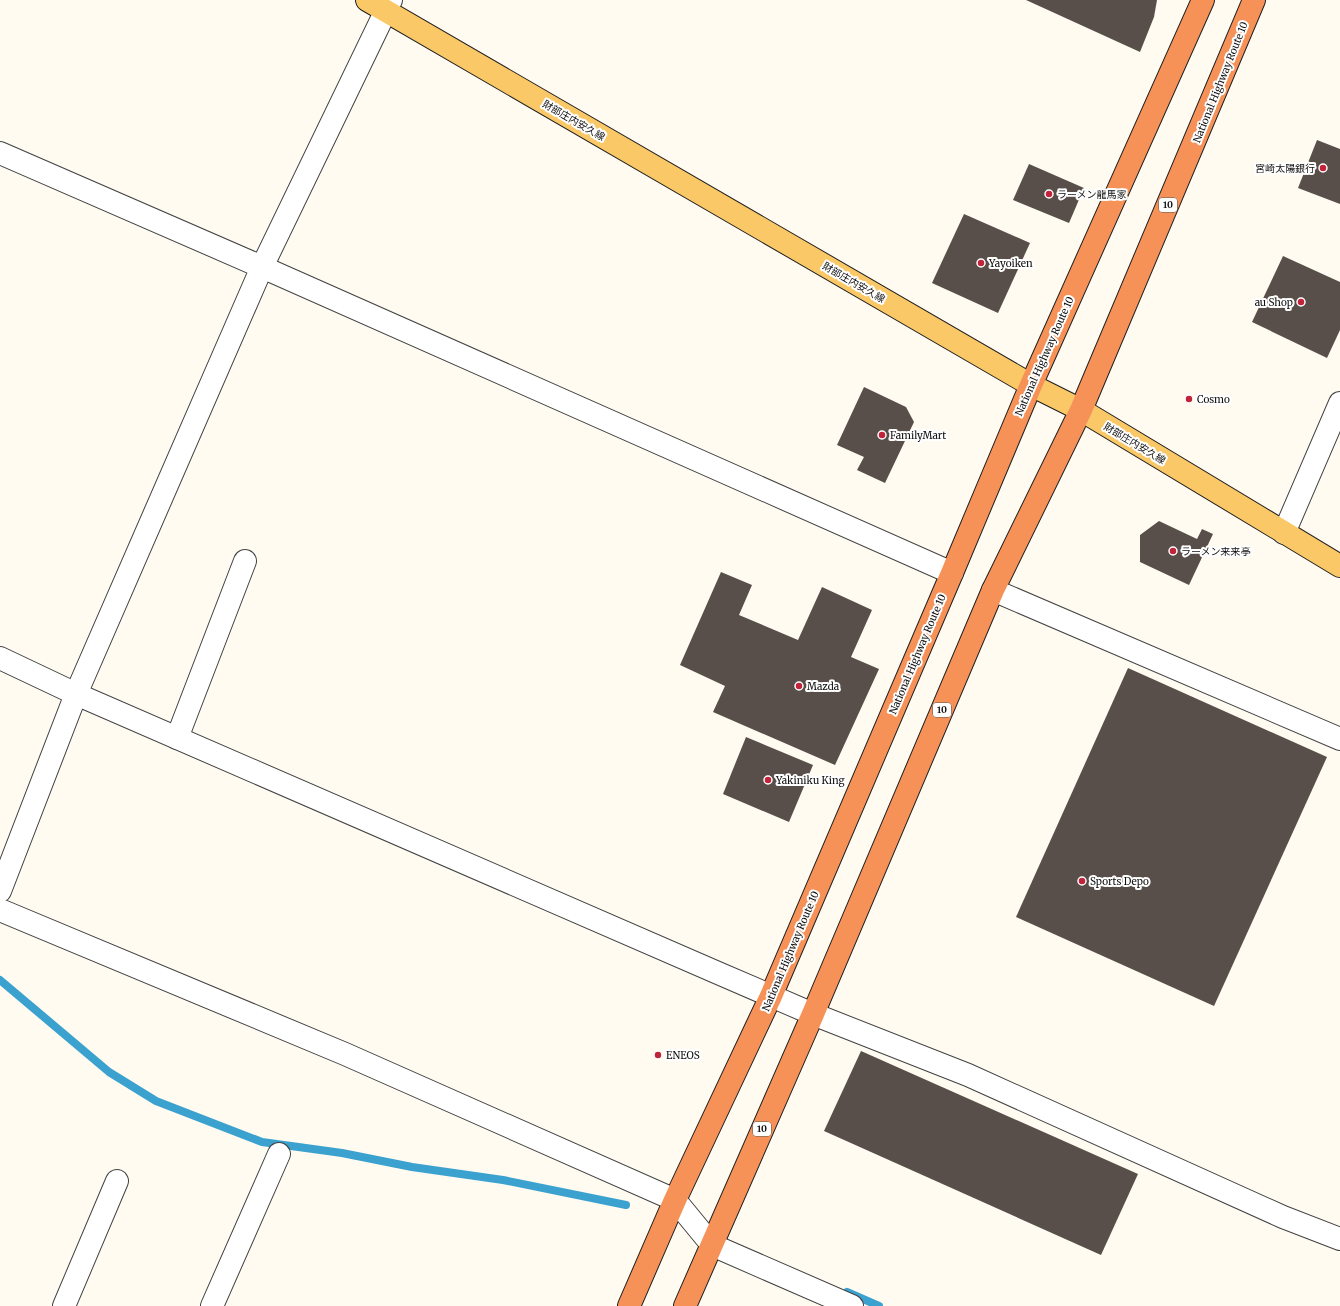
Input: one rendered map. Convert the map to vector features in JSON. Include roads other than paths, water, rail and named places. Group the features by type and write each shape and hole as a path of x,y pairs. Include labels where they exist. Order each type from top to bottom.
{"highway":[{"name":"National Highway Route 10","path":"629,1306 675,1200 771,996 1031,384 1203,0"},
{"name":"National Highway Route 10","path":"685,1306 813,1014 993,590 1081,410 1254,0"}],"main road":[{"name":"財部庄内安久線","path":"367,0 389,6 1031,384 1081,410 1340,566"}],"street":[{"path":"0,891 76,694 262,267 389,6"},
{"path":"0,153 262,267 952,573"},
{"path":"1284,533 1340,403"},
{"path":"177,738 245,561"},
{"path":"993,590 1340,739"},
{"path":"0,658 76,694 771,996 968,1075 1283,1217 1340,1239"},
{"path":"0,910 345,1054 675,1200 712,1245 852,1306"},
{"path":"212,1306 279,1154"},
{"path":"64,1306 117,1182"}],"waterway":[{"path":"0,980 109,1072 156,1101 262,1142 342,1153 412,1167 503,1180 626,1205"},
{"path":"847,1292 879,1306"}],"place":[{"name":"宮崎太陽銀行","path":"1323,168"},
{"name":"ラーメン龍馬家","path":"1049,194"},
{"name":"Yayoiken","path":"981,263"},
{"name":"au Shop","path":"1301,302"},
{"name":"Cosmo","path":"1189,399"},
{"name":"FamilyMart","path":"882,435"},
{"name":"ラーメン来来亭","path":"1173,551"},
{"name":"Mazda","path":"799,686"},
{"name":"Yakiniku King","path":"768,780"},
{"name":"Sports Depo","path":"1082,881"},
{"name":"ENEOS","path":"658,1055"}]}
